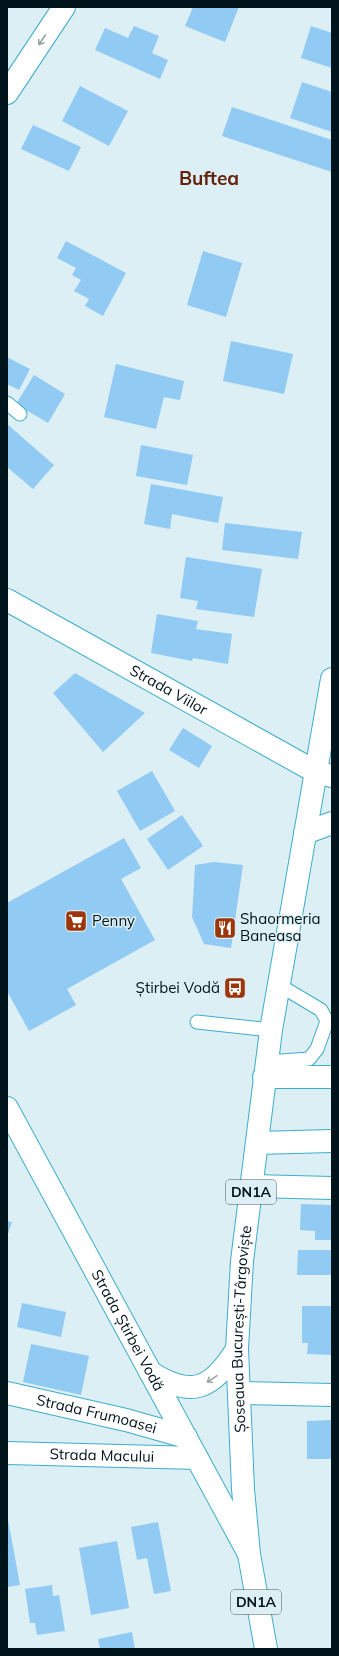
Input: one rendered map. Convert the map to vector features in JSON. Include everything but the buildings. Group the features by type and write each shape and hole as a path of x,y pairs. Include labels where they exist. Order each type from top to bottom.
{"main road":[{"path":"7,93 64,7"},
{"name":"Strada Viilor","path":"7,600 324,774"},
{"name":"Șoseaua București-Târgoviște","path":"266,1649 249,1554 243,1489 237,1349 242,1261 271,1030 305,833 324,774 332,678"},
{"path":"305,833 332,823"},
{"path":"266,1070 332,1078"},
{"name":"Strada Știrbei Vodă","path":"7,1108 249,1554"},
{"path":"256,1143 332,1141"},
{"path":"252,1186 332,1188"},
{"path":"150,1372 165,1381 181,1386 201,1386 216,1378 237,1349"},
{"name":"Strada Frumoasei","path":"7,1393 126,1420 186,1437"},
{"path":"239,1393 332,1395"},
{"name":"Strada Macului","path":"7,1453 197,1458"}],"lane":[{"path":"7,403 20,414"},
{"path":"266,1070 308,1059 318,1049 327,1021 321,1010 279,985"},
{"path":"197,1022 271,1030"}],"place":[{"name":"Penny","path":"76,921"},
{"name":"Shaormeria Baneasa","path":"225,928"},
{"name":"Știrbei Vodă","path":"235,988"}],"district":[{"name":"Buftea","path":"209,178"}]}
